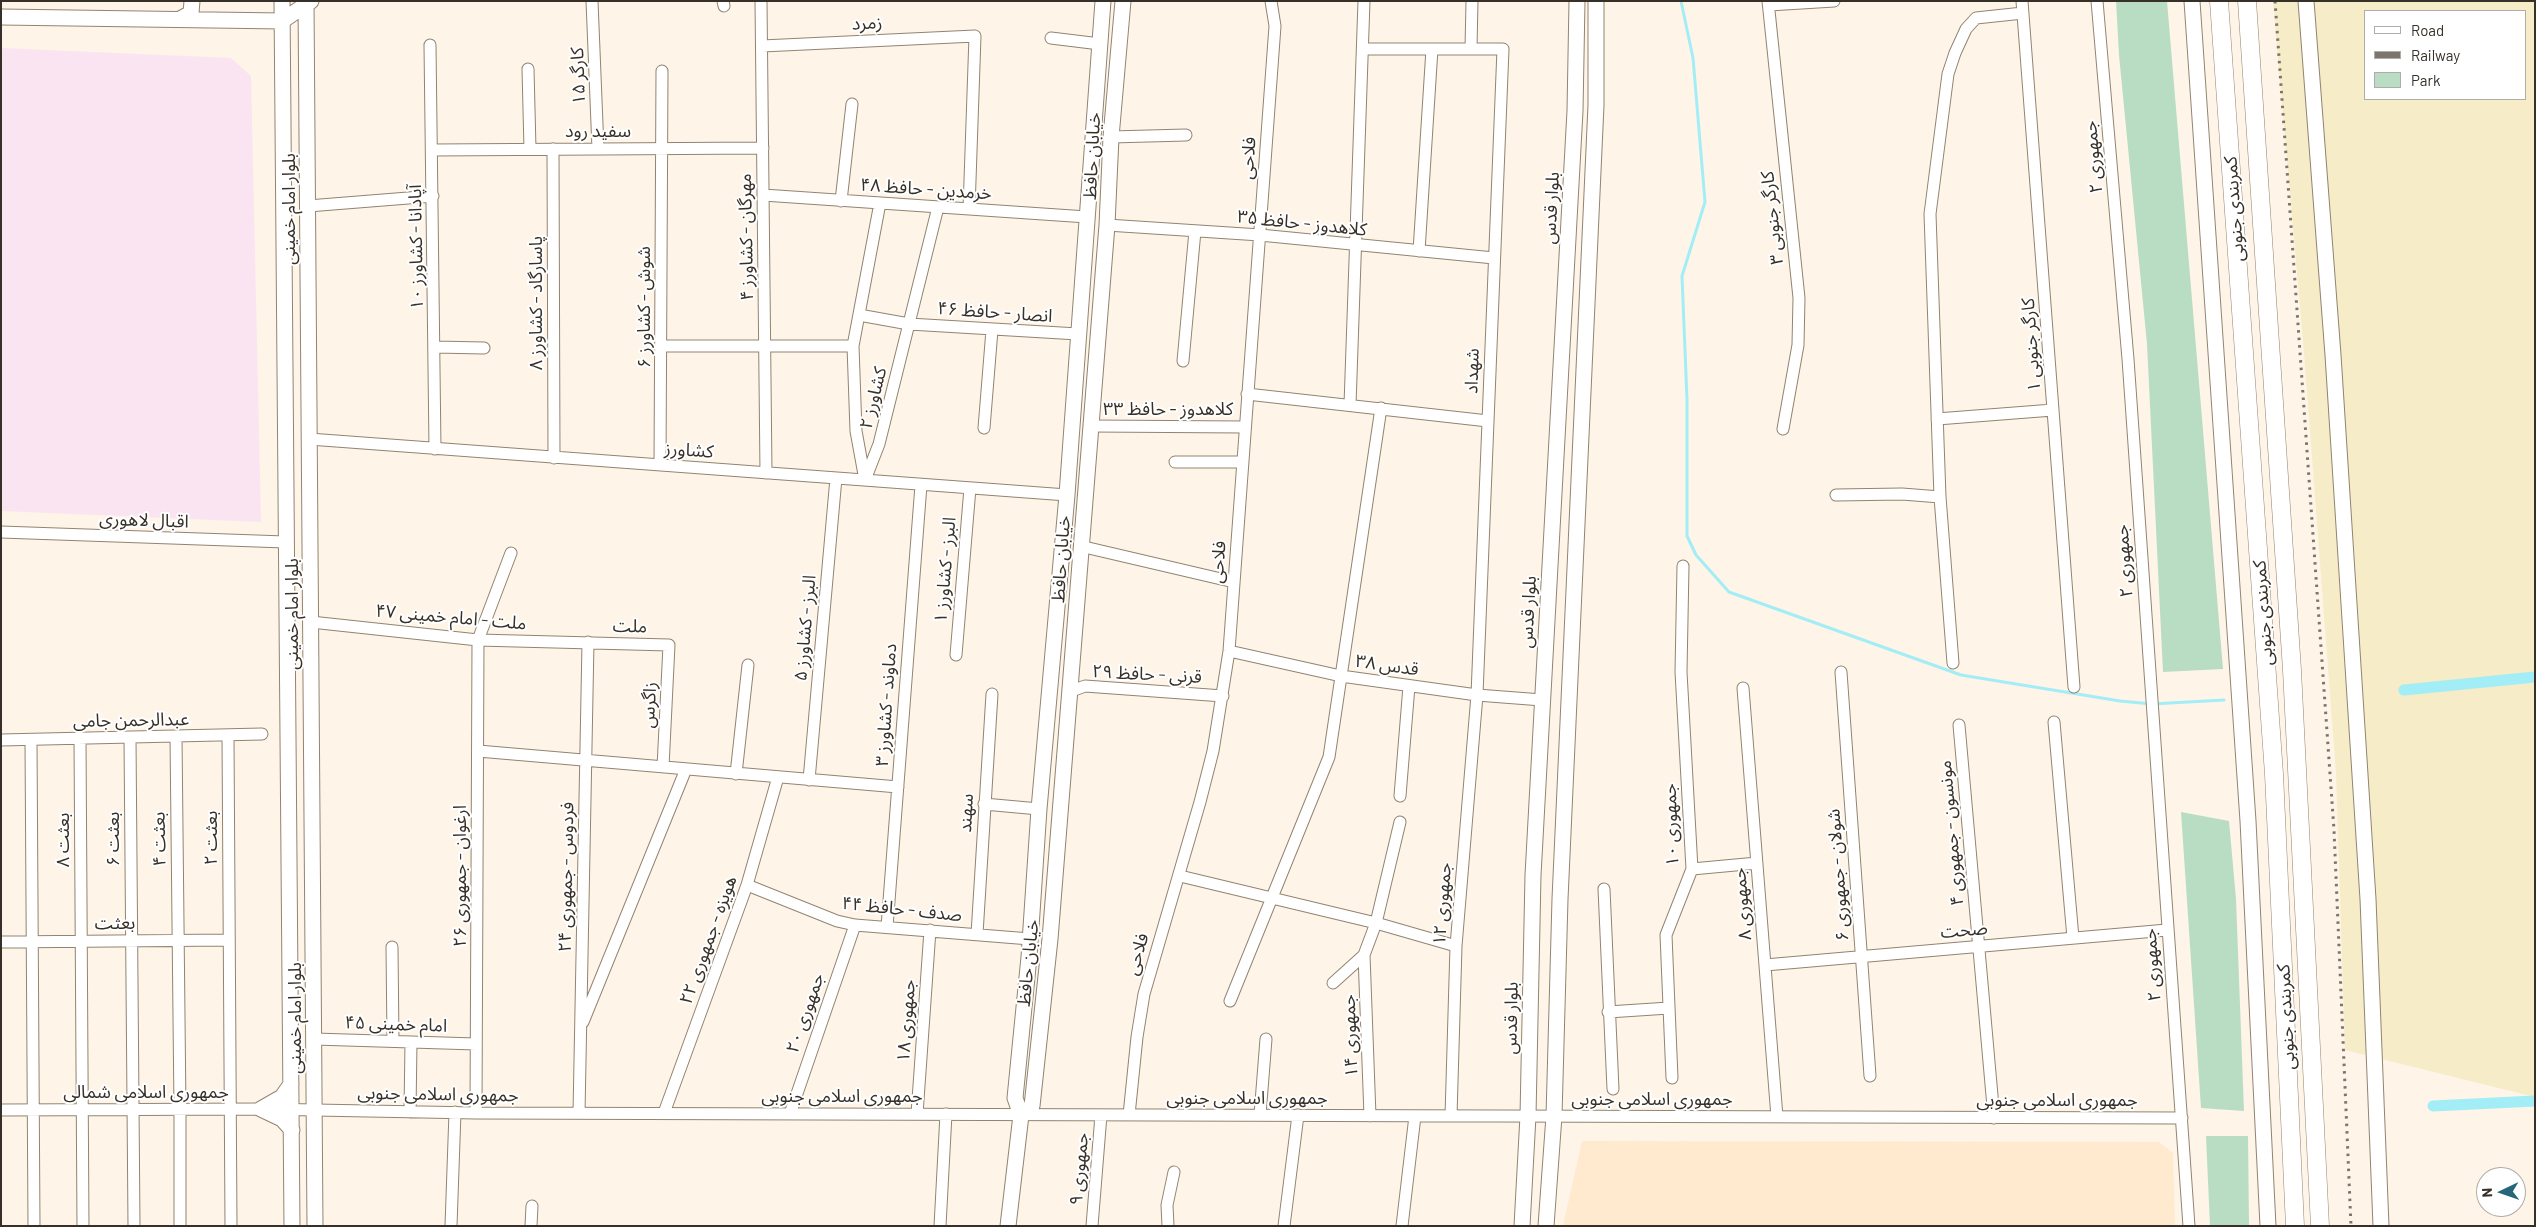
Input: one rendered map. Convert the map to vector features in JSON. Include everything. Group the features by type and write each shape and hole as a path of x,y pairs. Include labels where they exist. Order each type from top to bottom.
{"highway":[{"name":"کمربندی جنوبی","path":"2219,1 2274,774 2294,1226"},
{"name":"کمربندی جنوبی","path":"2246,1 2292,670 2320,1226"}],"main road":[{"path":"180,19 191,13 192,1"},
{"name":"بلوار امام خمینی","path":"282,1 292,1226"},
{"name":"خیابان حافظ","path":"1008,1226 1021,1114 1015,1098 1030,939 1054,628 1067,495 1103,1"},
{"name":"خیابان حافظ","path":"1021,1114 1032,1106 1050,940 1123,1"},
{"name":"بلوار قدس","path":"1522,1226 1528,1116 1533,875 1575,111 1577,1"},
{"path":"1546,1226 1554,1116 1560,899 1596,105 1596,1"},
{"path":"2192,1 2239,670 2268,1226"},
{"path":"2306,1 2334,374 2368,899 2381,1226"},
{"path":"1,17 282,21 308,3"},
{"name":"بلوار امام خمینی","path":"308,3 309,440 315,1226"},
{"path":"1075,378 1095,379"},
{"path":"1550,554 1576,555"},
{"path":"1054,628 1074,630"},
{"path":"261,1109 282,1097 291,1084"},
{"path":"261,1109 282,1119 292,1130"}],"street":[{"name":"کارگر ۱۵","path":"592,1 598,149"},
{"name":"مهرگان - کشاورز ۴","path":"762,1 766,473"},
{"name":"فلاحی","path":"1129,1115 1136,1037 1144,994 1180,876 1211,760 1229,651 1275,26 1271,1"},
{"path":"1350,405 1354,246 1364,1"},
{"path":"1363,49 1471,49 1472,1"},
{"path":"1769,3 1834,1"},
{"name":"کارگر جنوبی ۱","path":"2022,1 2074,687"},
{"name":"جمهوری ۲","path":"2097,1 2128,369 2182,1118 2188,1226"},
{"name":"کارگر جنوبی ۳","path":"1769,3 1799,298 1798,345 1783,429"},
{"path":"1952,663 1940,497 1930,214 1948,74 1966,29 1976,18 2023,13"},
{"name":"زمرد","path":"762,46 975,36 969,209"},
{"path":"1051,38 1100,44"},
{"name":"آپادانا - کشاورز ۱۰","path":"430,45 434,196 435,449"},
{"path":"1419,251 1432,49"},
{"name":"شهداد","path":"1471,49 1503,49 1476,695"},
{"path":"528,69 530,149"},
{"name":"شوش - کشاورز ۶","path":"660,465 662,71"},
{"path":"841,201 852,104"},
{"path":"1111,137 1186,135"},
{"name":"سفید رود","path":"433,150 763,148"},
{"name":"پاسارگاد - کشاورز ۸","path":"553,149 554,458"},
{"name":"خرمدین - حافظ ۴۸","path":"763,195 1087,218"},
{"path":"308,206 434,196"},
{"path":"865,480 856,430 853,346 880,203"},
{"name":"کشاورز ۲","path":"865,480 879,444 938,207"},
{"name":"کلاهدوز - حافظ ۳۵","path":"1107,225 1260,235 1354,246 1494,258"},
{"path":"1183,361 1195,230"},
{"name":"انصار - حافظ ۴۶","path":"859,315 909,324 1078,334"},
{"path":"984,428 992,330"},
{"path":"662,346 853,346"},
{"path":"435,347 484,348"},
{"path":"1247,394 1488,421"},
{"path":"1230,1000 1329,757 1381,408"},
{"path":"1937,419 2053,410"},
{"name":"کلاهدوز - حافظ ۳۳","path":"1091,426 1245,427"},
{"name":"کشاورز","path":"309,440 1067,495"},
{"path":"1176,462 1242,462"},
{"name":"البرز - کشاورز ۵","path":"810,780 836,478"},
{"name":"دماوند - کشاورز ۳","path":"887,927 921,485"},
{"name":"البرز - کشاورز ۱","path":"956,655 970,488"},
{"path":"1836,495 1940,497"},
{"name":"اقبال لاهوری","path":"1,532 285,542"},
{"path":"1080,546 1234,582"},
{"path":"478,640 511,554"},
{"name":"جمهوری ۱۰","path":"1672,1078 1666,935 1692,869 1681,672 1683,566"},
{"name":"ملت - امام خمینی ۴۷","path":"311,622 478,640 588,642"},
{"name":"ارغوان - جمهوری ۲۶","path":"476,1113 478,640"},
{"name":"ملت","path":"588,642 669,645"},
{"name":"فردوس - جمهوری ۲۴","path":"579,1113 588,642"},
{"name":"زاگرس","path":"663,767 669,645"},
{"name":"قدس ۳۸","path":"1229,651 1341,676 1476,695 1542,700"},
{"path":"736,774 748,665"},
{"name":"شولان - جمهوری ۶","path":"1841,672 1870,1076"},
{"name":"قرنی - حافظ ۲۹","path":"1069,692 1085,686 1223,696"},
{"path":"1400,796 1409,686"},
{"name":"جمهوری ۸","path":"1743,688 1777,1117"},
{"name":"سهند","path":"977,934 992,694"},
{"name":"جمهوری ۱۲","path":"1451,1116 1456,946 1476,695"},
{"path":"2054,722 2073,938"},
{"name":"مونسون - جمهوری ۴","path":"1959,725 1994,1118"},
{"name":"عبدالرحمن جامی","path":"1,740 262,734"},
{"name":"بعثت ۲","path":"228,735 231,1226"},
{"name":"بعثت ۴","path":"176,736 180,1226"},
{"name":"بعثت ۶","path":"130,738 134,1226"},
{"name":"بعثت ۸","path":"80,739 83,1226"},
{"path":"31,740 34,1226"},
{"path":"478,751 898,787"},
{"path":"580,1029 686,769"},
{"name":"هویزه - جمهوری ۲۲","path":"664,1113 746,885 778,777"},
{"path":"984,804 1039,809"},
{"path":"1332,983 1364,955 1376,923 1400,822"},
{"path":"1692,869 1757,863"},
{"path":"1180,876 1376,923 1456,946"},
{"name":"صدف - حافظ ۴۴","path":"746,885 837,920 855,925 1030,939"},
{"path":"1604,889 1608,1012 1613,1089"},
{"name":"جمهوری ۲۰","path":"790,1114 855,925"},
{"name":"جمهوری ۱۸","path":"917,1114 930,930"},
{"name":"صحت","path":"1765,965 2167,930"},
{"name":"بعثت","path":"1,942 229,940"},
{"path":"392,946 393,1041"},
{"name":"جمهوری ۱۴","path":"1364,955 1370,1116"},
{"path":"1608,1012 1669,1008"},
{"name":"امام خمینی ۴۵","path":"314,1039 476,1044"},
{"path":"1260,1115 1266,1039"},
{"path":"410,1112 411,1042"},
{"name":"جمهوری اسلامی شمالی","path":"1,1110 291,1110"},
{"name":"جمهوری اسلامی جنوبی","path":"291,1110 476,1113 2182,1118"},
{"path":"452,1226 455,1112"},
{"path":"940,1226 946,1114"},
{"name":"جمهوری ۹","path":"1092,1226 1100,1115"},
{"path":"1284,1226 1298,1116"},
{"path":"1402,1226 1415,1116"},
{"path":"1168,1226 1167,1205 1174,1172"},
{"path":"531,1226 532,1206"}],"shaded area":[{"path":"1,48 231,58 251,76 261,522 1,511"},
{"path":"1582,1141 2159,1142 2173,1153 2175,1226 1563,1226"}],"green space":[{"path":"2116,1 2167,1 2223,669 2163,672 2147,344 2119,55"},
{"path":"2181,812 2229,821 2236,899 2244,1111 2201,1108"},
{"path":"2206,1136 2248,1136 2249,1226 2210,1226"}],"sand":[{"path":"2273,1 2535,1 2535,1097 2345,1050 2336,773 2304,352"}],"waterway":[{"path":"1681,1 1693,58 1705,202 1682,276 1687,400 1687,536 1696,555 1729,592 1961,675 2120,701 2152,704 2224,700"},
{"path":"2404,690 2535,677"},
{"path":"2433,1106 2535,1101"}],"railway":[{"path":"2275,1 2334,830 2351,1226"}]}
